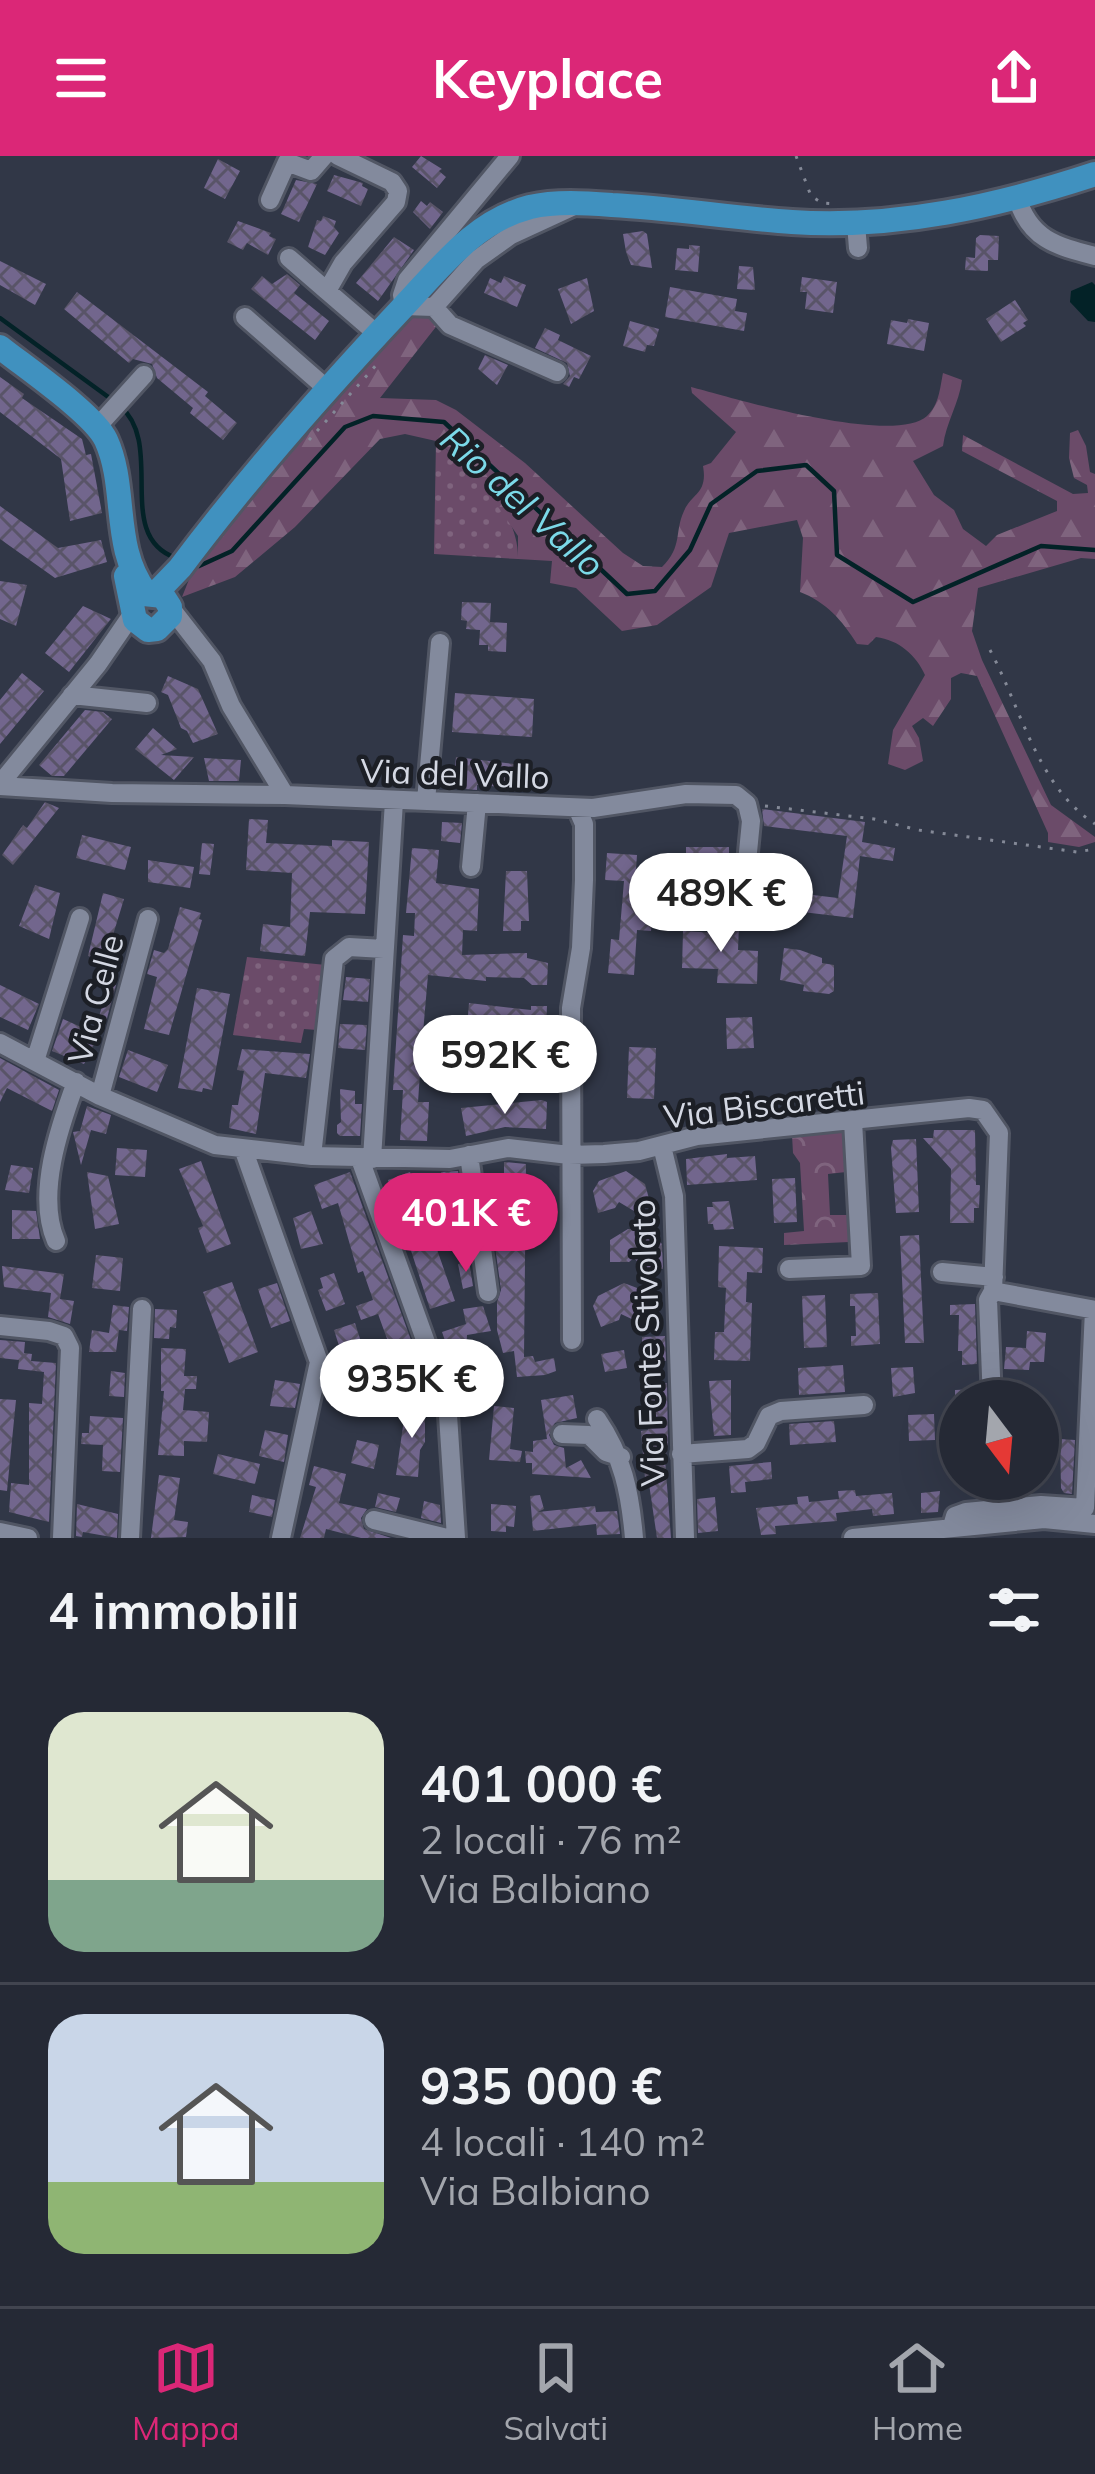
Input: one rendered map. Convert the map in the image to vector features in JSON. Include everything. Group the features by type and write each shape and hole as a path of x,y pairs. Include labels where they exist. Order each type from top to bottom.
{"main road":[{"path":"0,347 104,419 134,577 161,596 219,506 326,388 383,342 404,306 455,266 493,222 530,207 580,203 684,208 750,225 856,235 1095,174"}],"street":[{"path":"270,200 287,162 311,172 324,156"},
{"path":"327,291 343,263 396,202 398,191 392,182 338,156"},
{"path":"510,156 406,280 404,306 434,307 450,325 557,373"},
{"path":"1017,197 1023,219 1053,245 1095,256"},
{"path":"289,258 383,342"},
{"path":"434,307 455,266"},
{"path":"245,317 326,388"},
{"path":"104,419 144,375"},
{"path":"0,784 98,664 161,596 220,674 231,706 285,795"},
{"path":"426,801 440,643"},
{"path":"72,695 148,703"},
{"name":"Via del Vallo","path":"0,784 112,793 577,808 612,808 686,794 736,795 747,803"},
{"path":"374,1520 451,1538 448,1415 366,1159 394,801"},
{"path":"472,867 477,803"},
{"path":"687,903 743,904 752,820 747,803"},
{"path":"572,1340 571,1008 583,925 584,824 577,808"},
{"path":"35,1061 80,918"},
{"name":"Via Celle","path":"100,1096 148,919"},
{"path":"312,1156 334,958 349,947 384,949"},
{"name":"Via Biscaretti","path":"0,1043 100,1096 215,1145 312,1156 469,1155 508,1148 569,1156 662,1147 697,1136 983,1110 1000,1133 993,1284"},
{"path":"56,1241 50,1227 49,1187 76,1082"},
{"path":"789,1269 861,1266 853,1121"},
{"path":"776,1128 778,1151"},
{"name":"Via Fonte Stivolato","path":"662,1147 674,1196 686,1538"},
{"path":"244,1151 319,1362 280,1538"},
{"path":"469,1155 488,1292"},
{"path":"942,1272 1094,1310 1085,1508 1041,1505 1005,1522"},
{"path":"991,1380 988,1300 993,1284"},
{"path":"130,1538 142,1309"},
{"path":"0,1327 49,1331 64,1336 70,1348 62,1538"},
{"path":"681,1454 748,1449 769,1416 781,1412 864,1405"},
{"path":"597,1419 621,1457 634,1538"},
{"path":"562,1434 589,1435 605,1452 621,1457"},
{"path":"853,1538 1005,1522 1090,1528"},
{"path":"0,1532 28,1538"}],"path":[{"path":"796,156 811,196 822,203 860,209 856,235"},
{"path":"310,439 383,342"},
{"path":"990,650 1049,778 1095,824"},
{"path":"747,803 874,818 918,830 1077,852 1095,849"}],"green space":[{"path":"430,312 439,323 380,398 436,400 456,410 643,566 662,567 669,559 684,511 701,488 703,466 711,463 736,432 691,387 814,417 883,426 909,424 927,416 937,402 943,373 962,380 943,446 913,461 934,495 954,510 963,529 986,546 997,535 1057,511 1057,501 962,451 963,435 1073,494 1088,493 1087,485 1074,478 1069,458 1070,433 1078,430 1090,472 1095,474 1095,559 1081,558 978,588 972,631 1051,805 1095,837 1095,842 1079,847 1048,842 977,676 961,673 951,678 951,699 933,726 923,718 912,726 923,761 905,770 888,764 893,730 925,675 912,655 892,641 876,637 868,645 857,644 833,613 800,592 803,538 797,520 729,533 711,587 657,625 622,631 576,588 550,583 552,561 518,559 518,536 472,469 436,441 405,434 380,439 295,527 235,577 182,597 196,562 237,514 239,503 405,315"},
{"path":"436,441 491,492 511,524 518,559 434,554"},
{"path":"247,957 326,965 317,1030 304,1029 301,1043 233,1035"},
{"path":"847,1130 846,1172 828,1174 830,1215 848,1215 849,1242 784,1245 784,1233 804,1231 800,1163 793,1153 792,1135"}],"shaded area":[{"path":"1092,282 1095,322 1070,302 1071,291"}],"building":[{"path":"421,156 446,177 437,188 412,167"},
{"path":"218,159 240,171 225,199 204,188"},
{"path":"334,175 363,183 368,189 361,206 327,191"},
{"path":"296,180 317,184 299,222 281,214"},
{"path":"421,201 443,212 430,229 413,212"},
{"path":"323,216 336,221 339,233 325,255 308,247 317,220"},
{"path":"238,221 271,233 276,239 268,255 247,243 243,250 227,242"},
{"path":"643,231 652,268 631,265 626,252 623,234"},
{"path":"980,235 999,236 998,260 988,260 988,271 965,270 966,257 975,258"},
{"path":"394,237 414,250 378,301 356,283"},
{"path":"689,245 700,246 698,272 675,270 677,248 689,249"},
{"path":"0,261 46,284 35,305 0,285"},
{"path":"739,266 753,267 755,290 737,289"},
{"path":"287,274 300,285 294,293 329,321 315,340 251,289 262,276 272,284"},
{"path":"504,276 526,285 517,307 484,293 490,278 501,283"},
{"path":"802,277 837,282 833,313 805,309"},
{"path":"587,278 594,311 571,324 558,289"},
{"path":"670,287 737,299 735,311 747,313 744,331 665,317"},
{"path":"77,292 208,392 205,396 237,423 223,440 157,378 152,364 133,359 129,363 64,309"},
{"path":"1015,300 1028,320 1023,323 1026,326 1001,342 986,319"},
{"path":"908,319 929,323 924,351 887,344 891,320 907,323"},
{"path":"630,321 659,329 654,346 647,345 645,352 623,346"},
{"path":"545,328 591,356 569,387 563,384 570,376 567,363 535,348"},
{"path":"485,355 508,365 497,385 478,369"},
{"path":"0,377 82,439 86,455 91,454 102,513 70,521 61,459 0,412"},
{"path":"0,506 58,548 101,540 107,562 55,578 0,539"},
{"path":"0,581 27,585 16,626 0,619"},
{"path":"462,602 491,603 490,622 507,623 506,652 479,645 480,630 466,629 467,621 461,620"},
{"path":"83,606 111,619 69,672 45,653"},
{"path":"22,673 44,691 0,744 0,700"},
{"path":"168,676 198,689 218,734 193,743 181,728 168,695 161,692"},
{"path":"455,693 534,699 532,737 452,732"},
{"path":"85,710 103,712 112,719 64,776 52,776 39,765"},
{"path":"153,728 177,749 161,755 194,757 174,780 135,749"},
{"path":"456,757 531,766 530,789 453,788"},
{"path":"204,758 241,760 239,781 209,781"},
{"path":"45,802 59,808 13,865 2,855"},
{"path":"762,809 865,822 862,842 895,848 893,861 860,856 853,918 794,911 796,893 838,898 847,836 764,826"},
{"path":"249,819 268,820 266,843 332,846 332,840 369,842 365,914 310,912 305,956 260,951 263,924 290,927 292,873 246,870"},
{"path":"442,822 462,823 460,843 441,841"},
{"path":"82,835 131,847 125,870 76,858"},
{"path":"202,843 214,844 210,875 199,874"},
{"path":"686,847 729,847 729,878 706,878 706,870 686,870"},
{"path":"412,848 439,850 436,883 479,889 477,931 463,930 462,955 527,953 527,958 548,963 547,985 532,985 524,978 486,977 486,981 428,975 423,1033 430,1034 428,1059 421,1059 418,1102 429,1102 427,1141 400,1140 403,1090 393,1090 403,935 414,936 415,913 406,913"},
{"path":"607,853 637,855 634,900 654,902 651,931 637,930 634,975 608,973 611,939 619,940 624,881 605,880"},
{"path":"148,860 194,867 190,888 148,882"},
{"path":"506,871 527,871 529,921 521,921 521,931 503,931"},
{"path":"35,885 60,893 49,939 19,926"},
{"path":"103,893 124,899 113,935 122,938 114,964 88,956"},
{"path":"180,907 201,913 202,920 169,1035 144,1029 157,977 147,974 154,950 164,953 168,949"},
{"path":"739,925 738,950 758,951 757,984 717,983 718,969 682,968 683,931 716,933 716,927"},
{"path":"784,948 834,965 834,991 803,991 804,985 780,980"},
{"path":"346,977 370,979 368,1002 343,1000"},
{"path":"109,983 116,985 106,1022 98,1020"},
{"path":"0,985 39,1004 28,1030 0,1017"},
{"path":"197,988 230,994 212,1090 203,1088 202,1092 178,1088"},
{"path":"469,1003 531,1010 531,1006 547,1006 546,1027 523,1031 523,1036 481,1033 481,1028 467,1027"},
{"path":"752,1017 754,1048 727,1049 726,1018"},
{"path":"63,1019 99,1035 84,1064 52,1051"},
{"path":"340,1024 367,1025 365,1050 338,1048"},
{"path":"629,1047 656,1048 654,1099 627,1098"},
{"path":"242,1049 310,1054 306,1078 265,1073 256,1134 229,1128 244,1071 237,1070"},
{"path":"128,1050 168,1065 157,1092 119,1077"},
{"path":"501,1052 550,1064 546,1085 465,1081 466,1055"},
{"path":"0,1058 59,1090 52,1111 7,1088 0,1102"},
{"path":"340,1089 355,1091 355,1104 362,1104 360,1136 337,1133"},
{"path":"547,1102 546,1129 505,1127 466,1136 461,1108"},
{"path":"87,1106 111,1115 106,1134 91,1130 81,1165 73,1132 80,1131"},
{"path":"934,1130 975,1130 976,1185 980,1185 974,1223 950,1223 951,1169 923,1138 933,1138"},
{"path":"916,1139 919,1212 896,1213 893,1140"},
{"path":"117,1148 147,1150 145,1177 115,1175"},
{"path":"727,1154 727,1158 755,1156 757,1180 687,1185 686,1159"},
{"path":"201,1161 231,1244 207,1253 198,1228 203,1226 179,1169"},
{"path":"504,1162 526,1164 524,1357 533,1356 535,1362 554,1358 556,1371 545,1375 517,1377 514,1351 503,1353 497,1330 501,1290 486,1180 504,1180"},
{"path":"11,1165 33,1168 29,1193 5,1190"},
{"path":"458,1171 465,1225 451,1227 441,1172"},
{"path":"626,1171 645,1184 651,1206 634,1211 619,1202 598,1213 593,1191 599,1181"},
{"path":"87,1172 108,1176 119,1224 95,1229"},
{"path":"350,1172 415,1351 394,1358 378,1314 361,1320 356,1306 373,1300 363,1271 358,1273 338,1203 322,1209 314,1185"},
{"path":"410,1172 455,1301 430,1309 388,1180"},
{"path":"795,1178 797,1222 774,1223 772,1179"},
{"path":"729,1201 734,1229 714,1230 708,1224 707,1207"},
{"path":"12,1210 36,1211 40,1239 12,1239"},
{"path":"311,1211 323,1244 301,1249 293,1218"},
{"path":"628,1229 647,1229 662,1244 663,1269 644,1269 634,1258 610,1262 610,1240"},
{"path":"919,1235 924,1343 905,1343 900,1236"},
{"path":"719,1246 763,1248 762,1273 747,1272 746,1302 752,1303 750,1361 714,1360 715,1332 724,1332 726,1288 718,1287"},
{"path":"96,1255 123,1258 120,1291 92,1288"},
{"path":"469,1261 473,1286 463,1289 458,1264"},
{"path":"2,1266 64,1274 60,1299 74,1301 70,1324 48,1317 51,1293 4,1287"},
{"path":"334,1273 345,1304 326,1311 318,1290 323,1288 320,1278"},
{"path":"232,1282 258,1352 229,1363 203,1292"},
{"path":"277,1283 290,1321 271,1328 258,1289"},
{"path":"624,1283 645,1291 654,1314 636,1321 621,1314 619,1320 601,1327 593,1306 598,1296"},
{"path":"878,1293 880,1344 851,1346 851,1336 856,1336 850,1294"},
{"path":"825,1295 827,1347 804,1348 802,1296"},
{"path":"975,1304 977,1364 962,1365 959,1315 950,1315 950,1305"},
{"path":"113,1305 129,1307 127,1331 119,1330 116,1352 89,1352 92,1330 109,1333"},
{"path":"483,1306 491,1331 467,1335 466,1352 451,1358 442,1332 466,1324 463,1309"},
{"path":"155,1309 177,1310 176,1328 170,1327 169,1339 154,1338"},
{"path":"355,1323 363,1348 341,1352 334,1330"},
{"path":"1027,1331 1046,1333 1044,1362 1030,1362 1029,1370 1004,1369 1006,1347 1026,1348"},
{"path":"665,1336 666,1361 642,1361 642,1337"},
{"path":"0,1340 25,1342 24,1353 32,1354 31,1361 56,1363 49,1522 9,1512 11,1483 29,1485 29,1403 42,1404 44,1372 18,1369 19,1360 0,1358"},
{"path":"161,1348 186,1349 184,1376 197,1376 196,1389 185,1389 183,1410 209,1412 207,1442 184,1441 184,1456 158,1455 164,1391"},
{"path":"624,1350 627,1368 605,1372 601,1354"},
{"path":"843,1365 845,1392 799,1395 798,1368"},
{"path":"913,1367 915,1393 893,1397 891,1368"},
{"path":"111,1371 125,1373 124,1397 109,1396"},
{"path":"275,1380 300,1384 295,1408 270,1406"},
{"path":"731,1380 731,1435 714,1436 709,1381"},
{"path":"372,1381 393,1386 389,1403 382,1401 380,1409 367,1405 365,1412 346,1408 351,1386 369,1390"},
{"path":"667,1383 665,1459 671,1538 657,1538 645,1478 641,1431 648,1430 642,1387"},
{"path":"573,1395 577,1418 555,1423 549,1435 554,1445 564,1448 566,1468 581,1460 591,1478 532,1474 525,1451 533,1452 533,1441 547,1439 541,1400"},
{"path":"0,1399 16,1400 7,1491 0,1490"},
{"path":"406,1405 425,1407 418,1477 396,1475"},
{"path":"494,1406 514,1408 510,1449 522,1451 520,1462 489,1460"},
{"path":"934,1414 935,1440 909,1441 908,1415"},
{"path":"90,1416 123,1418 120,1472 102,1471 103,1445 81,1444 82,1433 89,1433"},
{"path":"834,1421 836,1442 790,1445 789,1424"},
{"path":"265,1430 288,1435 284,1462 259,1456"},
{"path":"1060,1439 1075,1440 1072,1494 1061,1488"},
{"path":"357,1440 379,1445 374,1469 351,1463"},
{"path":"218,1454 260,1464 255,1484 213,1474"},
{"path":"771,1462 772,1479 745,1482 746,1492 731,1493 729,1466"},
{"path":"314,1466 346,1474 339,1503 367,1509 361,1518 364,1529 391,1538 361,1538 326,1529 324,1538 300,1538 316,1487 309,1485"},
{"path":"159,1475 180,1478 174,1520 188,1522 186,1537 151,1538"},
{"path":"855,1490 856,1496 892,1493 894,1514 873,1516 872,1509 836,1513 837,1521 775,1526 776,1534 761,1535 756,1508 798,1504 797,1497 808,1496 809,1502 839,1499 838,1491"},
{"path":"939,1491 938,1512 921,1513 921,1493"},
{"path":"378,1493 400,1498 396,1512 375,1507"},
{"path":"252,1495 275,1500 272,1517 249,1512"},
{"path":"540,1495 544,1509 538,1512 595,1506 596,1512 617,1511 620,1534 597,1535 596,1524 533,1531 530,1496"},
{"path":"715,1497 718,1531 698,1533 697,1499"},
{"path":"424,1501 440,1505 441,1523 421,1518"},
{"path":"77,1504 118,1514 117,1538 83,1532 82,1537 76,1536"},
{"path":"491,1504 516,1506 514,1527 491,1531"}],"waterway":[{"name":"Rio del Vallo","path":"0,318 111,399"},
{"name":"Rio del Vallo","path":"120,406 133,423 139,443 147,530 157,547 176,558"},
{"name":"Rio del Vallo","path":"192,564 199,566 232,551 345,427 373,416 444,422 627,594 655,591 690,550 711,504 757,471 806,465 834,491 837,555 913,602 1041,546 1095,550"}]}
